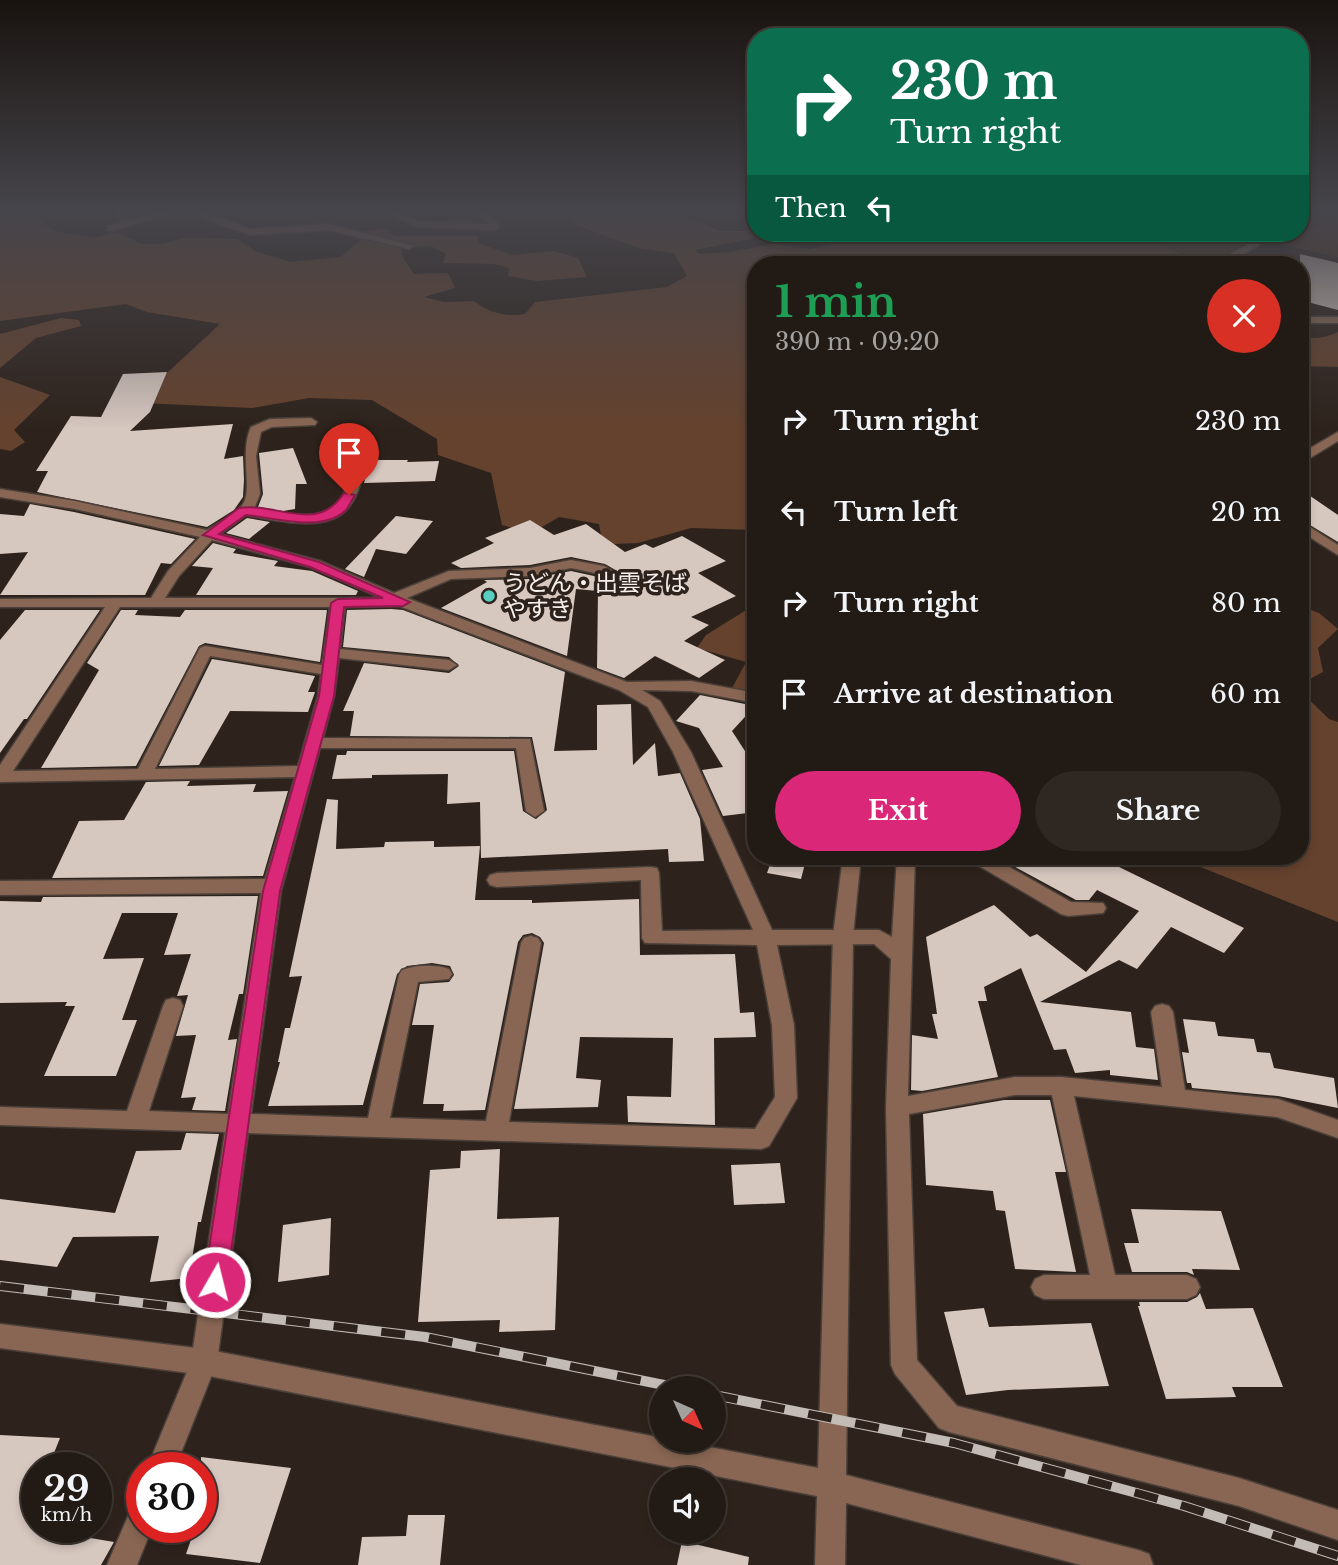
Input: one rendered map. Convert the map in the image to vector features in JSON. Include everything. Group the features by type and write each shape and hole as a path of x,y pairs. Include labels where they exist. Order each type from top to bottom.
{"street":[{"path":"1309,320 1338,320"},
{"path":"155,603 173,574 209,535 243,511 254,494 250,456 255,430 270,422 311,422"},
{"path":"1309,454 1338,436"},
{"path":"243,511 315,519 330,515 345,502 360,462"},
{"path":"0,493 75,505 209,535 315,564 399,600 625,687 654,704 682,752 765,936 783,1025 786,1098 761,1139 0,1116"},
{"path":"1309,531 1338,551"},
{"path":"0,603 338,603 399,600 449,575 530,572 570,564 599,569 636,584"},
{"path":"1,777 115,603"},
{"path":"167,1452 204,1362 273,886 326,696 338,603"},
{"path":"145,774 205,651 330,662 449,665"},
{"path":"625,687 660,683 726,690 747,696"},
{"path":"313,743 524,743 536,811"},
{"path":"1,777 305,771"},
{"path":"830,1565 843,936 851,865"},
{"path":"906,865 897,1107 904,1366 949,1418 1239,1492 1338,1525"},
{"path":"992,865 1068,909 1096,908"},
{"path":"497,880 650,873 652,938 878,936 901,957"},
{"path":"0,887 273,886"},
{"path":"495,1131 531,943"},
{"path":"377,1127 409,975 442,974"},
{"path":"135,1120 173,1006"},
{"path":"1163,1012 1175,1097"},
{"path":"897,1107 1015,1086 1061,1086 1278,1108 1338,1129"},
{"path":"1061,1086 1105,1287"},
{"path":"1044,1287 1186,1287"},
{"path":"0,1336 204,1362 831,1485 1138,1565"},
{"path":"122,1565 131,1543"}],"shaded area":[{"path":"0,283 453,283 455,288 424,297 444,302 474,301 492,311 511,315 525,314 535,302 667,287 674,283 747,283 747,530 691,528 638,543 614,544 601,535 599,524 559,517 542,527 519,530 502,525 491,473 438,455 437,439 372,400 309,398 252,408 142,403 156,383 220,324 147,312 126,304 0,321"},
{"path":"61,318 79,320 81,326 36,338 0,368 0,334"},
{"path":"1338,332 1338,367 1309,366 1309,337 1328,336"},
{"path":"0,377 50,395 14,430 25,442 11,451 0,449"},
{"path":"1309,609 1319,613 1338,629 1318,648 1323,672 1309,679"},
{"path":"747,610 747,699 729,694 746,662 697,648 706,635"},
{"path":"1309,700 1329,719 1338,722 1338,922 1196,865 1309,865"}],"building":[{"path":"1309,283 1338,283 1338,310 1309,302"},
{"path":"167,372 150,412 130,431 233,424 224,459 243,456 244,480 243,497 234,510 207,527 37,492 48,471 36,471 71,416 101,417 123,374"},
{"path":"293,448 307,484 296,484 295,509 283,511 258,507 263,494 259,453"},
{"path":"371,460 439,461 435,481 364,483"},
{"path":"1309,495 1338,515 1338,542 1309,524"},
{"path":"30,504 195,539 171,564 161,563 145,595 0,595 28,552 0,554 0,514 24,516"},
{"path":"396,516 433,521 406,554 376,549 364,577 345,569"},
{"path":"247,518 270,522 249,539 226,533"},
{"path":"530,520 554,535 586,524 625,552 645,544 653,548 682,536 726,561 698,573 736,596 691,617 709,625 684,641 725,660 699,678 655,656 624,678 597,668 598,591 576,589 567,656 441,608 487,582 484,580 530,579 571,571 630,589 641,590 645,585 642,578 619,572 605,564 571,557 530,565 461,568 451,563 494,543 485,538"},
{"path":"213,543 236,549 233,553 278,561 274,566 312,571 358,591 356,595 196,595 213,568 192,566"},
{"path":"25,610 100,610 27,719 24,719 0,753 0,640"},
{"path":"121,610 138,610 135,615 180,617 185,610 327,610 320,662 205,643 199,646 136,766 41,768 99,670 87,663"},
{"path":"347,610 403,610 565,672 554,751 597,750 597,705 631,704 633,765 655,743 658,776 680,773 700,819 704,861 669,862 668,849 481,858 480,802 447,804 448,774 372,775 372,778 332,779 337,755 346,755 347,751 514,751 523,811 536,819 547,810 532,737 350,736 354,711 343,711 364,663 449,673 459,666 449,657 343,647"},
{"path":"212,659 315,676 308,692 315,692 308,712 230,711 199,765 159,766"},
{"path":"700,695 747,704 747,715 732,731 747,754 747,813 723,816 702,770 723,767 699,728 676,721"},
{"path":"190,781 187,786 256,784 253,792 288,791 263,876 52,878 79,821 124,820 146,782"},
{"path":"327,799 338,800 336,849 384,847 385,842 434,841 434,847 480,846 475,900 532,900 532,903 639,899 640,955 735,954 740,1013 754,1012 756,1037 714,1038 715,1125 628,1122 627,1096 671,1097 673,1038 580,1037 576,1078 601,1080 598,1107 514,1109 544,943 532,933 523,935 518,942 485,1110 443,1111 444,1104 423,1104 434,1025 412,1025 420,984 449,982 454,975 450,966 432,963 407,966 397,974 363,1105 268,1106 280,1062 285,1028 290,1028 302,976 289,977"},
{"path":"770,865 805,865 801,879 767,873"},
{"path":"1012,865 1118,865 1244,928 1224,953 1171,927 1137,969 1119,960 1040,1002 1131,1012 1136,1047 1154,1049 1158,1080 1110,1075 1110,1070 1075,1073 1066,1049 1054,1050 1021,968 984,987 987,1001 978,1001 998,1077 922,1091 911,1090 912,1035 938,1039 932,1014 937,1014 926,937 994,905 1030,937 1037,934 1086,972 1139,911 1097,890 1089,900 1076,900"},
{"path":"258,896 243,994 239,994 228,1040 237,1039 225,1111 192,1110 196,1097 181,1098 196,1035 176,1036 188,995 177,996 191,954 164,955 178,913 122,913 103,959 144,958 122,1020 137,1020 116,1076 44,1076 75,1006 65,1006 67,1002 0,1003 0,901 41,902 43,897"},
{"path":"1183,1019 1215,1022 1218,1036 1254,1039 1257,1052 1270,1053 1274,1068 1334,1078 1338,1108 1278,1096 1192,1088 1191,1083 1187,1083 1182,1052 1189,1053"},
{"path":"1004,1100 1050,1100 1066,1172 1055,1172 1076,1272 1015,1269 1005,1211 996,1210 993,1191 926,1185 923,1114"},
{"path":"186,1133 219,1134 201,1222 198,1222 189,1278 150,1282 159,1236 73,1237 57,1267 0,1260 0,1199 115,1213 136,1151 181,1150"},
{"path":"500,1149 497,1219 559,1217 555,1330 499,1332 500,1320 418,1322 430,1170 460,1168 461,1151"},
{"path":"780,1163 785,1203 734,1205 731,1165"},
{"path":"1131,1209 1221,1211 1240,1270 1192,1269 1194,1275 1187,1272 1132,1272 1124,1243 1139,1243"},
{"path":"331,1218 329,1275 278,1282 283,1225"},
{"path":"1200,1293 1206,1309 1253,1308 1283,1387 1232,1387 1236,1397 1166,1399 1139,1302 1187,1302"},
{"path":"984,1308 989,1327 1091,1323 1109,1386 1008,1390 966,1395 944,1312"},
{"path":"0,1435 60,1438 54,1452 21,1452 21,1543 114,1542 101,1565 0,1565"},
{"path":"217,1459 291,1468 260,1563 186,1554 190,1543 217,1543"},
{"path":"408,1515 445,1515 440,1565 358,1565 362,1537 406,1536"},
{"path":"681,1544 695,1544 749,1557 748,1565 677,1565"}],"railway":[{"path":"0,1286 425,1337 649,1382"},
{"path":"726,1397 954,1443 1184,1506 1338,1556"}],"place":[{"name":"うどん・出雲そば やすき","path":"489,596"}],"route":[{"path":"215,1282 271,891 326,696 338,603 403,602 315,564 209,535 243,511 315,519 330,515 341,508 349,495"}]}
